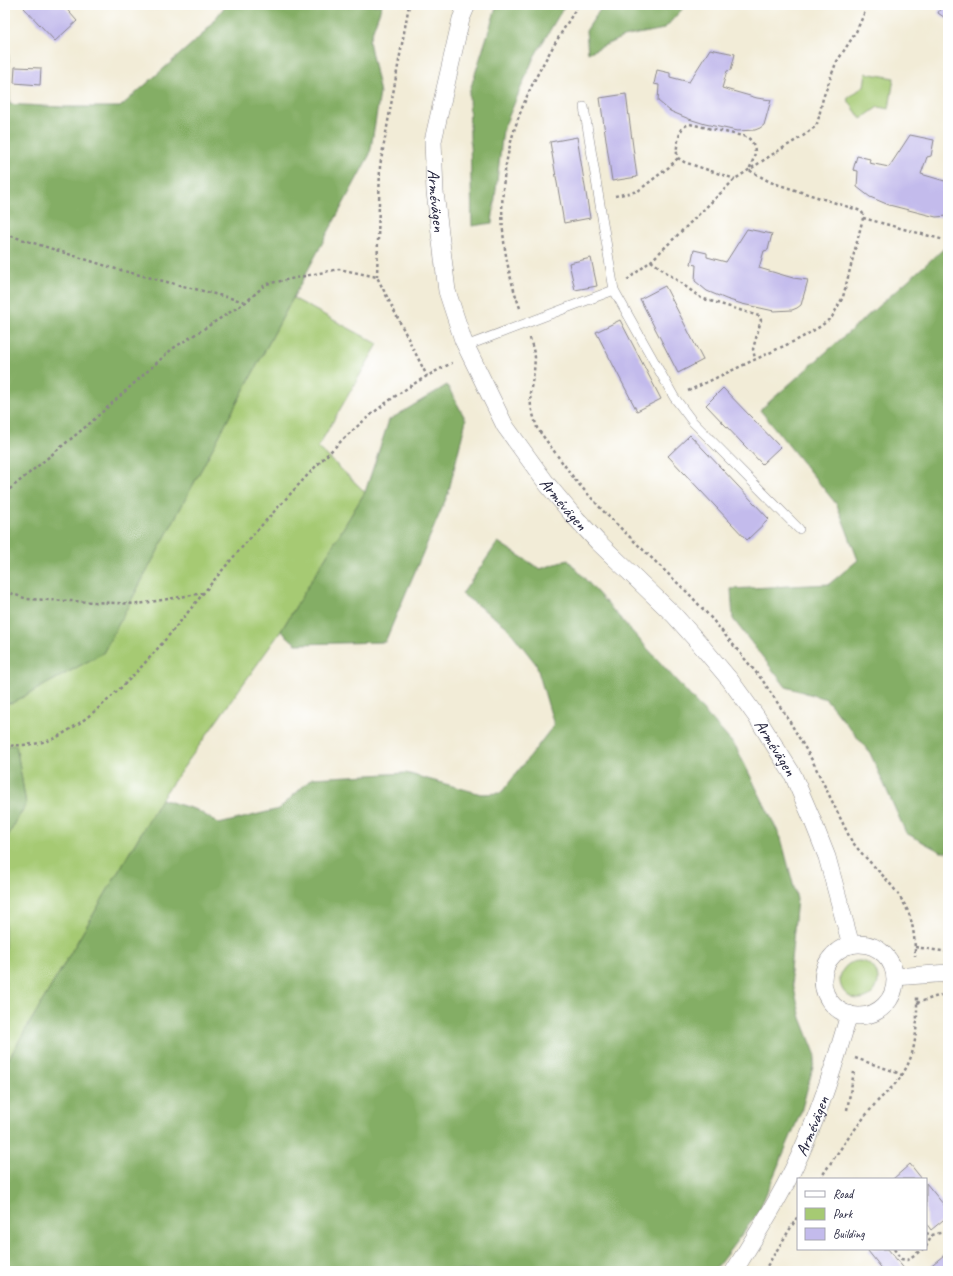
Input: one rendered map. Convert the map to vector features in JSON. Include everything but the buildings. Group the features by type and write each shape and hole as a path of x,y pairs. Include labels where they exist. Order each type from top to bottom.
{"street":[{"name":"Armévägen","path":"467,5 462,19 434,141 435,192 447,291 466,346 505,426 547,484 598,542 674,615 730,680 756,716 793,775 812,819 827,857 851,945"},
{"path":"860,944 870,945 882,953 891,965 895,977 894,986 889,1000 878,1010 870,1014 858,1016 842,1011 831,1002 826,995 823,980 826,964 830,958 842,948 860,944"},
{"path":"895,977 948,973"},
{"name":"Armévägen","path":"734,1271 784,1186 806,1142 826,1091 849,1014"}],"lane":[{"path":"584,106 614,290 674,397 692,421 799,528"},
{"path":"466,346 614,290"}],"path":[{"path":"409,5 380,166 377,278 427,376"},
{"path":"578,5 544,63 525,100 515,127 506,162 503,194 504,248 513,289 533,345 535,357 531,407 537,428 576,481 606,514 690,595 712,619 763,681 787,717 812,760 851,840 893,887 904,902 911,920 915,947 917,1003 916,1035 906,1070 898,1082 879,1100 858,1124 821,1178"},
{"path":"614,290 651,261 735,179 803,136 816,126 823,98 836,64 856,32 868,5"},
{"path":"735,179 684,162 678,158 676,153 682,129 685,126 690,124 748,137 755,149 755,154 749,170"},
{"path":"599,199 638,191 669,167 678,158"},
{"path":"674,397 801,338 822,326 835,313 843,297 863,218 861,211 770,182 749,170"},
{"path":"863,218 948,241"},
{"path":"5,234 116,269 246,302"},
{"path":"651,261 701,298 759,316 761,320 753,349 755,359"},
{"path":"5,493 89,424 172,349 246,302 266,284 339,269 377,278"},
{"path":"5,746 32,744 54,738 83,720 117,691 139,670 171,634 263,523 326,456 369,416 400,392 427,376 456,362 466,346"},
{"path":"5,591 27,599 138,604 204,593"},
{"path":"915,947 948,952"},
{"path":"917,1003 942,994"},
{"path":"847,1110 856,1058"},
{"path":"764,1271 797,1218"},
{"path":"927,1233 932,1235 948,1231"},
{"path":"927,1244 932,1235"},
{"path":"895,1250 901,1260 907,1260 922,1250"}],"green space":[{"path":"5,5 7,5 10,104 5,104"},
{"path":"226,5 382,5 369,41 380,93 370,154 103,653 12,703 5,703 5,104 62,107 120,107 203,34"},
{"path":"497,5 565,5 534,57 503,130 492,223 472,226 469,93"},
{"path":"603,5 686,5 664,29 623,37 588,53 586,31"},
{"path":"866,73 894,78 889,109 878,107 861,119 847,99 864,86"},
{"path":"948,245 948,852 941,852 906,833 870,753 826,699 786,687 733,619 731,589 829,584 858,560 837,505 760,410"},
{"path":"293,298 378,344 318,447 365,492 281,631 161,799 5,1065 5,841 26,804 16,745 5,746 5,703 12,703 103,653"},
{"path":"447,385 466,420 448,494 385,642 296,644 281,631 365,492 389,420"},
{"path":"498,542 540,569 568,560 736,747 781,838 797,899 790,971 801,1018 816,1056 801,1112 758,1213 714,1271 5,1271 5,1065 161,799 197,810 219,824 279,809 312,778 406,773 481,794 501,793 554,725 536,664 506,626 462,594"},
{"path":"16,745 26,804 5,841 5,746"},
{"path":"855,961 863,961 873,966 877,973 877,987 873,994 863,999 855,999 845,994 843,991 840,984 840,976 845,966 848,964"}]}
